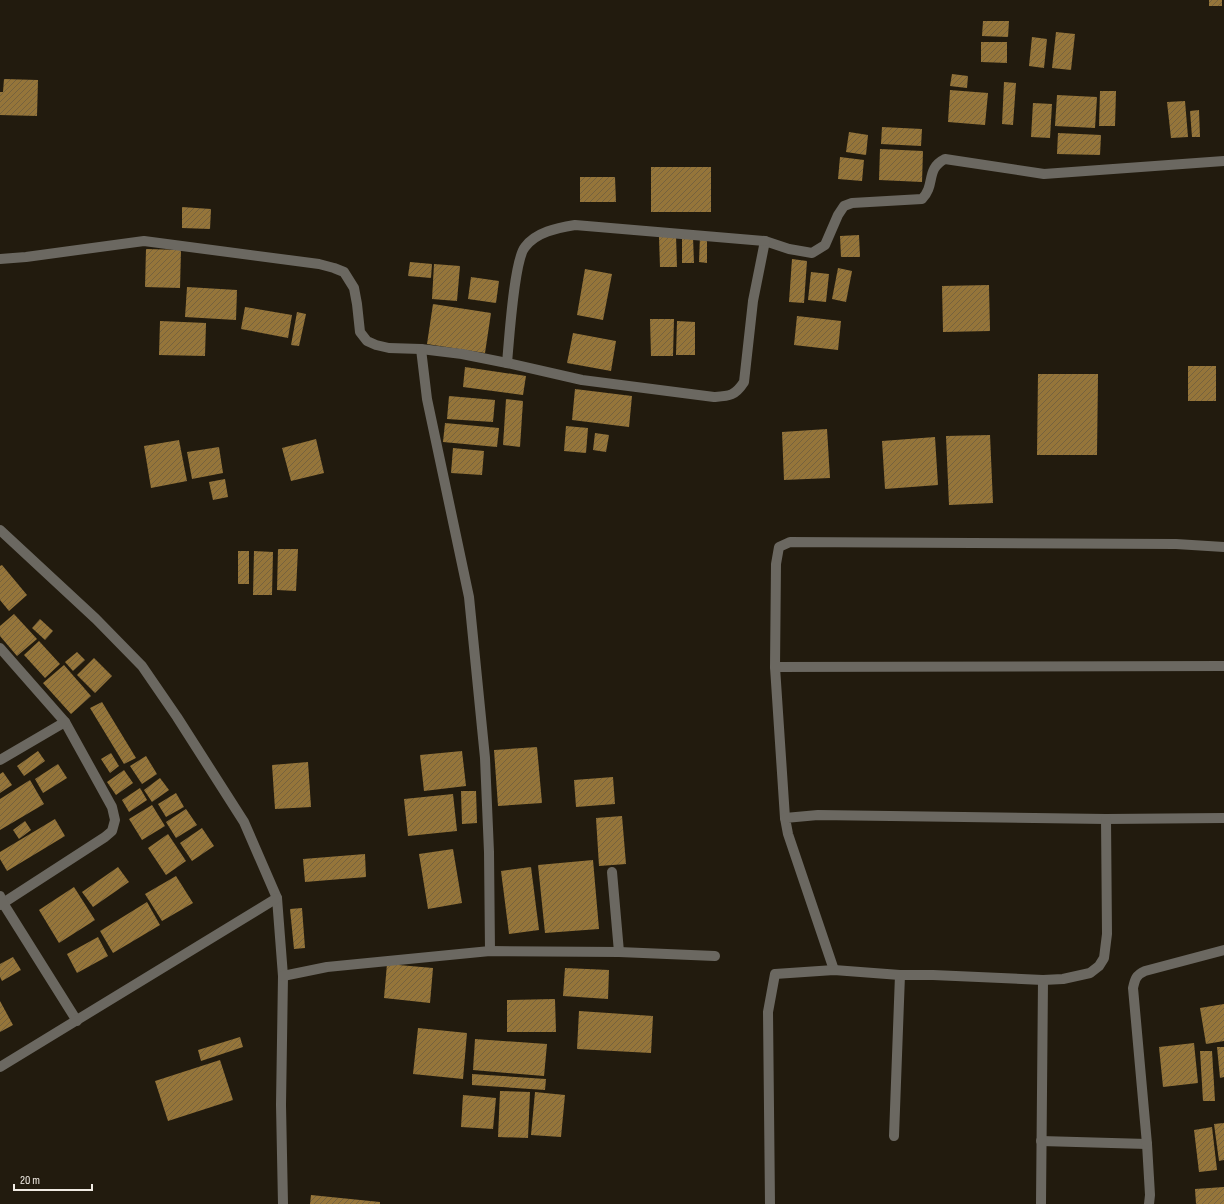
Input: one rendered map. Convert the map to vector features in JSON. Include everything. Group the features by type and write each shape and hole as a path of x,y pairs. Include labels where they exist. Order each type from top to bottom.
{"street":[{"path":"507,363 520,253 531,241 546,232 557,228 574,225 765,241 789,249 812,253 825,245 844,206 852,203 922,199 927,194 934,168 939,162 945,159 1044,174 1224,161"},
{"path":"0,259 26,258 144,241 319,264 344,272 354,288 360,332 366,341 376,345 389,348 421,349 462,354 582,380 714,397 730,396 739,390 744,382 753,301 765,241"},
{"path":"421,349 427,399 469,597 485,758 489,852 490,951"},
{"path":"0,530 96,619 142,666 244,822 277,898 283,976 281,1105 283,1204"},
{"path":"834,970 788,834 785,818 775,667 777,554 779,547 790,542 1176,544 1224,547"},
{"path":"0,648 65,722 112,807 115,820 112,831 1,901 77,1021"},
{"path":"775,667 1224,666"},
{"path":"0,760 65,722"},
{"path":"785,818 818,815 1106,819 1224,818"},
{"path":"770,1204 768,1012 775,974 834,970 900,975 1042,980 1064,979 1090,973 1104,958 1107,934 1106,819"},
{"path":"612,872 619,952"},
{"path":"0,1067 277,898"},
{"path":"1149,1204 1150,1195 1147,1144 1133,988 1134,980 1137,975 1145,971 1224,950"},
{"path":"283,976 327,967 490,951 619,952 715,956"},
{"path":"894,1136 900,975"},
{"path":"1041,1204 1042,980"},
{"path":"1041,1141 1147,1144"}],"building":[{"path":"1209,0 1222,0 1222,6 1209,6"},
{"path":"983,21 1009,21 1008,37 982,36"},
{"path":"1056,32 1075,34 1071,70 1052,68"},
{"path":"1032,37 1047,39 1044,68 1029,66"},
{"path":"981,42 1007,42 1007,63 981,62"},
{"path":"952,74 968,76 967,88 950,86"},
{"path":"4,79 38,80 37,116 0,115 0,92 3,92"},
{"path":"1004,82 1016,83 1013,125 1002,124"},
{"path":"950,90 988,93 985,125 948,122"},
{"path":"1100,91 1116,91 1115,126 1099,126"},
{"path":"1057,95 1097,97 1095,128 1055,126"},
{"path":"1185,101 1188,137 1171,138 1167,102"},
{"path":"1033,103 1052,104 1050,138 1031,137"},
{"path":"1199,110 1200,137 1192,137 1190,111"},
{"path":"882,127 922,129 921,146 881,144"},
{"path":"849,132 868,135 866,155 846,152"},
{"path":"1058,133 1101,135 1100,155 1057,154"},
{"path":"880,149 923,151 922,182 879,180"},
{"path":"840,157 864,160 862,181 838,179"},
{"path":"651,167 711,167 711,212 651,212"},
{"path":"580,177 615,177 616,202 580,202"},
{"path":"182,207 211,209 210,229 182,228"},
{"path":"859,235 860,257 841,257 840,236"},
{"path":"676,236 677,267 660,267 659,237"},
{"path":"700,236 707,236 707,263 699,262"},
{"path":"682,237 693,237 694,263 682,263"},
{"path":"146,249 181,250 180,288 145,287"},
{"path":"792,259 807,261 804,303 789,302"},
{"path":"410,262 432,264 431,278 408,276"},
{"path":"434,264 460,266 457,301 432,299"},
{"path":"838,268 852,271 846,302 832,299"},
{"path":"585,269 612,274 603,320 577,315"},
{"path":"811,272 829,274 826,302 808,300"},
{"path":"471,277 499,281 496,303 468,299"},
{"path":"989,285 990,331 943,332 942,286"},
{"path":"187,287 237,290 236,320 185,317"},
{"path":"433,304 491,313 485,353 427,344"},
{"path":"245,307 292,315 288,338 241,329"},
{"path":"297,312 306,314 299,346 291,345"},
{"path":"797,316 841,321 838,350 794,345"},
{"path":"650,319 674,319 673,356 651,356"},
{"path":"160,321 206,323 205,356 159,355"},
{"path":"677,321 695,322 695,355 676,355"},
{"path":"573,333 616,341 611,371 567,363"},
{"path":"1188,366 1216,366 1216,401 1188,401"},
{"path":"465,367 526,376 523,395 463,387"},
{"path":"1038,374 1098,374 1097,455 1037,455"},
{"path":"575,389 632,396 629,427 572,420"},
{"path":"449,396 495,400 493,422 447,419"},
{"path":"506,399 523,401 520,447 503,445"},
{"path":"445,423 499,428 497,447 443,442"},
{"path":"566,426 588,428 586,453 564,451"},
{"path":"827,429 830,478 784,480 782,432"},
{"path":"595,433 609,435 606,452 593,450"},
{"path":"990,435 993,503 949,505 946,436"},
{"path":"935,437 938,485 885,489 882,441"},
{"path":"316,439 324,473 291,481 282,448"},
{"path":"179,440 187,481 151,488 144,446"},
{"path":"219,447 223,473 192,479 187,452"},
{"path":"453,448 484,451 482,475 451,473"},
{"path":"225,479 228,497 213,500 209,482"},
{"path":"278,549 298,549 296,591 277,590"},
{"path":"238,551 249,551 249,584 238,584"},
{"path":"254,551 273,552 272,595 253,595"},
{"path":"2,565 27,595 9,611 0,600 0,566"},
{"path":"14,614 37,639 17,656 0,636 0,626"},
{"path":"40,619 53,631 45,640 32,628"},
{"path":"39,641 60,664 45,678 24,655"},
{"path":"77,652 85,660 73,671 65,662"},
{"path":"94,658 112,676 95,693 77,675"},
{"path":"64,665 91,696 71,714 43,683"},
{"path":"102,702 136,758 124,764 90,708"},
{"path":"537,747 542,803 498,806 494,750"},
{"path":"38,751 45,761 24,776 17,766"},
{"path":"462,751 466,786 424,791 420,755"},
{"path":"111,753 119,766 110,773 101,759"},
{"path":"146,756 157,774 142,784 130,766"},
{"path":"308,762 311,807 275,809 272,765"},
{"path":"58,764 67,778 43,793 35,779"},
{"path":"124,770 133,783 116,795 107,782"},
{"path":"3,772 12,785 0,793 0,774"},
{"path":"613,777 615,804 576,807 574,780"},
{"path":"160,778 169,790 152,802 144,790"},
{"path":"30,780 44,804 0,830 0,799"},
{"path":"140,788 147,800 129,812 122,800"},
{"path":"461,791 476,791 477,823 462,824"},
{"path":"176,793 184,807 166,817 158,804"},
{"path":"453,794 457,831 408,836 404,799"},
{"path":"152,805 165,826 142,840 129,819"},
{"path":"186,809 197,825 176,838 166,822"},
{"path":"622,816 626,864 599,866 596,818"},
{"path":"55,819 65,836 7,871 0,859 0,852"},
{"path":"25,821 31,830 19,839 13,830"},
{"path":"202,828 214,846 192,861 180,843"},
{"path":"168,834 186,861 166,875 148,848"},
{"path":"453,849 462,903 428,909 419,854"},
{"path":"365,854 366,877 305,882 303,859"},
{"path":"593,860 599,929 545,933 538,865"},
{"path":"118,867 129,882 93,907 82,892"},
{"path":"531,867 539,930 509,934 501,871"},
{"path":"176,876 193,903 162,921 145,894"},
{"path":"74,887 95,920 59,943 39,910"},
{"path":"147,902 160,925 113,953 100,931"},
{"path":"302,908 305,948 294,949 290,909"},
{"path":"98,937 108,956 77,973 67,954"},
{"path":"13,957 21,970 2,981 0,977 0,964"},
{"path":"387,964 433,968 430,1003 384,998"},
{"path":"565,968 609,970 608,999 563,996"},
{"path":"555,999 556,1032 507,1032 507,1000"},
{"path":"0,1001 13,1025 0,1032"},
{"path":"1224,1004 1224,1041 1206,1044 1200,1008"},
{"path":"579,1011 653,1016 651,1053 577,1049"},
{"path":"418,1028 467,1033 463,1079 413,1074"},
{"path":"240,1037 243,1047 201,1061 198,1050"},
{"path":"475,1039 547,1044 544,1076 473,1070"},
{"path":"1194,1043 1198,1083 1163,1087 1159,1047"},
{"path":"1217,1047 1224,1047 1224,1077 1220,1078"},
{"path":"1200,1051 1212,1051 1215,1101 1203,1101"},
{"path":"220,1060 233,1100 168,1121 155,1081"},
{"path":"472,1074 546,1079 545,1090 472,1085"},
{"path":"500,1091 530,1092 528,1138 498,1137"},
{"path":"535,1092 565,1095 561,1137 531,1135"},
{"path":"463,1095 496,1098 493,1129 461,1127"},
{"path":"1224,1123 1224,1160 1219,1161 1214,1124"},
{"path":"1212,1127 1217,1170 1199,1172 1194,1130"},
{"path":"1224,1187 1224,1204 1196,1204 1195,1189"},
{"path":"311,1195 380,1202 380,1204 310,1204"}]}
